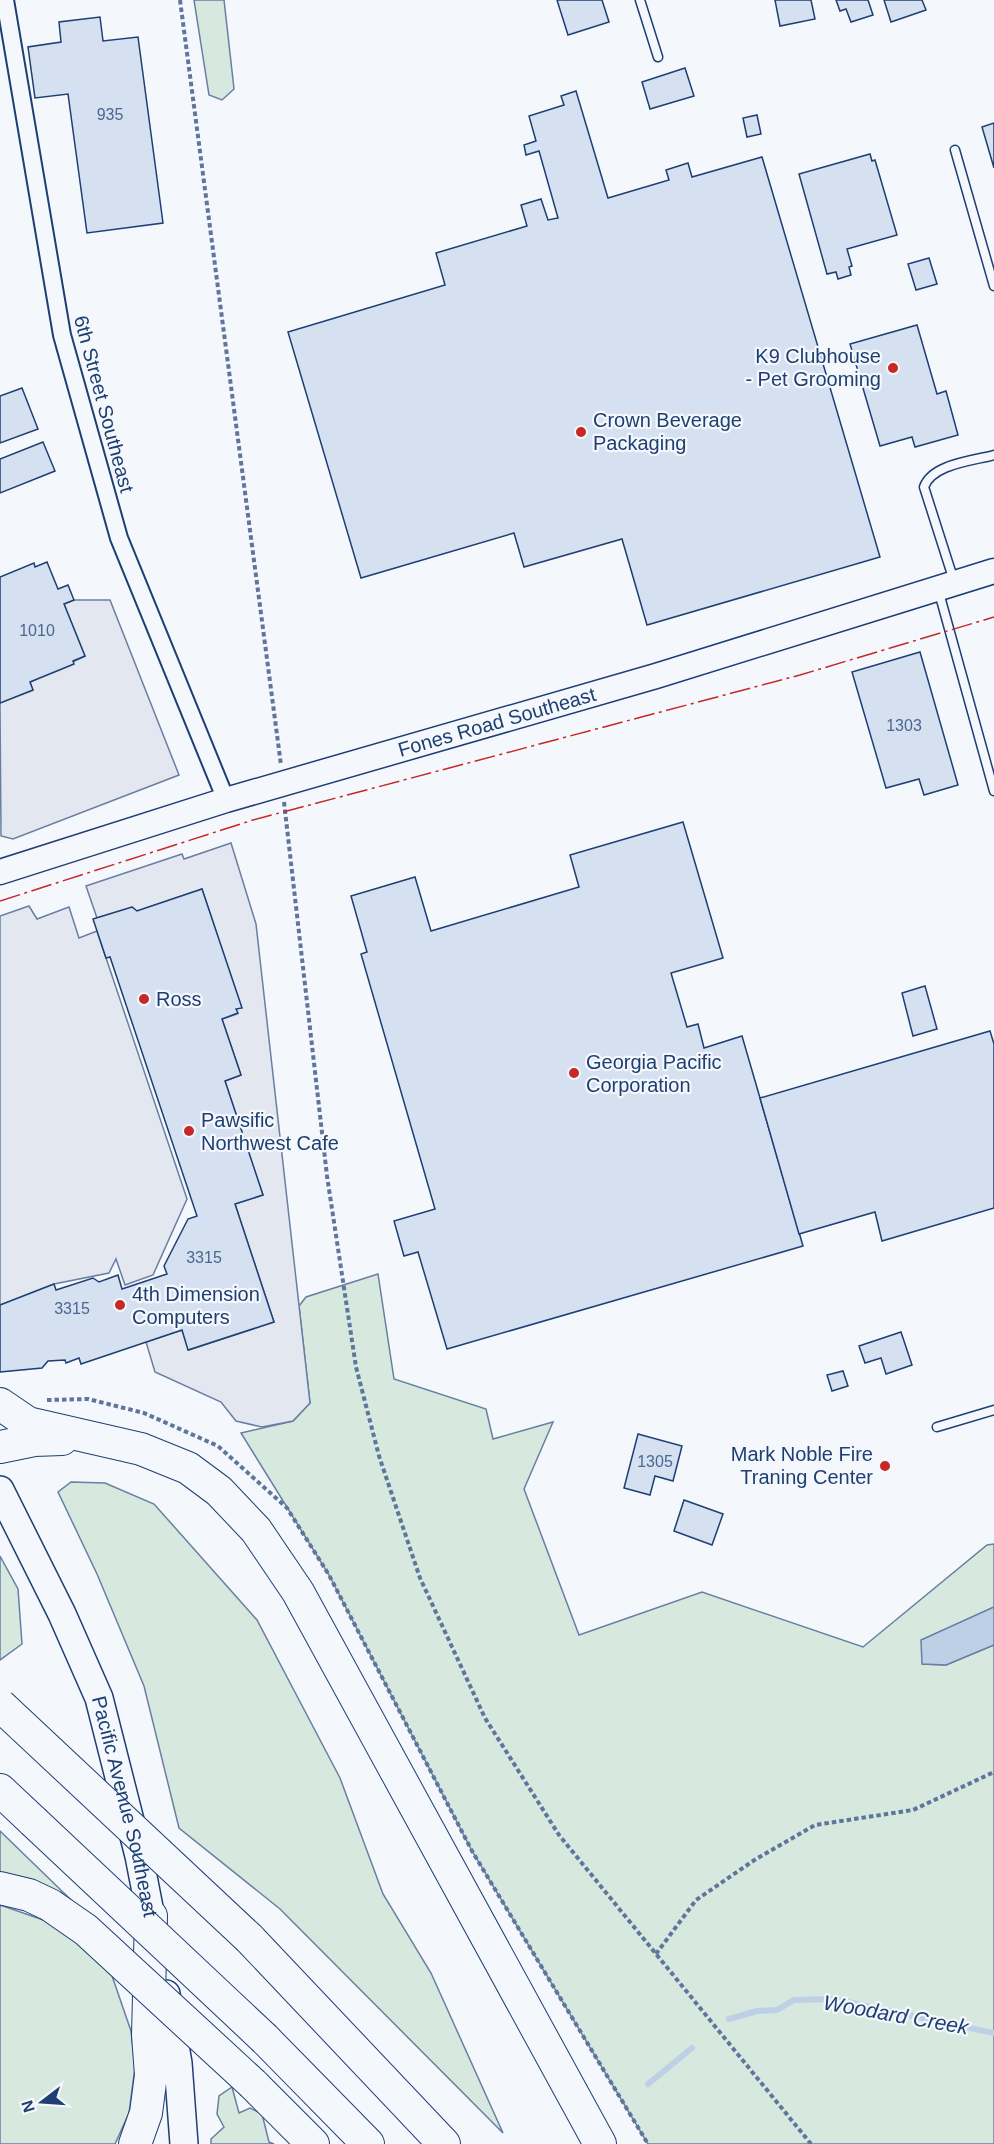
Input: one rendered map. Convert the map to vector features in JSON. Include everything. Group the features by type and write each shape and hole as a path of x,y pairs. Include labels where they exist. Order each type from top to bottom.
{"highway":[{"path":"0,1404 28,1423 141,1449 188,1468 219,1491 256,1530 298,1592 600,2144"},
{"path":"0,1447 34,1440 87,1438"},
{"path":"0,1705 249,1938 444,2144"},
{"path":"0,1790 265,2039 368,2144"},
{"path":"0,1888 29,1895 50,1905 86,1930 253,2084 313,2144"},
{"path":"135,2144 146,2113 151,2074 148,2035 151,1916"}],"main road":[{"name":"Pacific Avenue Southeast","path":"0,1490 62,1614 99,1698 151,1916 177,2063 184,2144"}],"street":[{"name":"6th Street Southeast","path":"5,0 62,334 119,538 226,800"},
{"name":"Fones Road Southeast","path":"0,872 226,800 656,676 810,626 994,571"}],"lane":[{"path":"640,0 657,57"},
{"path":"955,150 994,286"},
{"path":"994,455 938,470 928,477 924,487 994,791"},
{"path":"937,1427 994,1410"}],"path":[{"path":"180,0 281,767"},
{"path":"285,806 327,1176 356,1367 379,1456 420,1578 485,1718 559,1835 811,2144"},
{"path":"656,1954 696,1900 756,1859 815,1825 913,1810 994,1772"}],"shaded area":[{"path":"194,0 224,0 234,89 222,100 209,95"},
{"path":"74,600 110,600 179,775 13,839 1,836 0,703 33,690 30,682 85,656 64,604"},
{"path":"231,843 256,924 310,1403 293,1421 262,1427 236,1421 221,1402 155,1372 146,1342 182,1330 189,1350 274,1322 235,1204 263,1195 225,1081 241,1075 222,1019 237,1014 236,1009 241,1007 202,889 137,911 132,907 97,918 86,886 182,854 184,859"},
{"path":"29,906 37,919 69,907 79,938 97,931 187,1199 153,1275 125,1285 116,1259 109,1273 54,1284 0,1305 0,916"},
{"path":"378,1274 394,1379 486,1409 493,1439 553,1422 524,1489 579,1635 702,1592 863,1647 987,1545 994,1544 994,1607 922,1640 923,1664 946,1665 994,1645 994,2144 648,2144 472,1851 329,1575 241,1433 293,1421 310,1403 299,1306 306,1297"},
{"path":"71,1482 105,1483 154,1504 257,1620 340,1778 383,1894 431,1973 503,2133 280,1909 179,1828 144,1686 97,1574 58,1492"},
{"path":"0,1556 18,1589 22,1644 0,1660"},
{"path":"0,1831 100,1928 0,1877"},
{"path":"0,1905 52,1923 110,1970 131,2031 135,2067 129,2113 115,2144 0,2144"},
{"path":"232,2087 239,2113 250,2108 262,2114 269,2142 274,2144 211,2144 211,2139 224,2127 217,2114 219,2096"}],"water":[{"path":"994,1607 994,1645 946,1665 922,1664 921,1640"}],"building":[{"path":"557,0 602,0 609,22 568,35"},
{"path":"775,0 811,0 815,19 780,26"},
{"path":"836,0 868,0 873,15 851,22 846,9 840,11"},
{"path":"884,0 922,0 926,10 891,22"},
{"path":"100,17 103,41 138,37 163,223 87,233 68,94 35,98 28,47 61,42 59,22"},
{"path":"685,68 694,96 650,109 642,82"},
{"name":"Crown Beverage Packaging","path":"576,91 608,198 669,180 666,170 688,163 692,177 762,157 880,557 647,625 622,539 524,567 514,533 361,578 288,332 445,285 436,253 527,226 521,205 541,199 548,220 558,218 539,151 526,155 524,145 536,141 529,116 564,105 561,96"},
{"path":"757,115 761,134 747,137 743,118"},
{"path":"994,123 994,168 982,127"},
{"path":"870,154 872,161 875,160 897,235 847,249 852,266 849,267 851,275 838,279 836,272 827,274 799,174"},
{"path":"929,258 937,284 916,290 908,264"},
{"name":"K9 Clubhouse - Pet Grooming","path":"917,325 937,394 946,391 958,435 915,447 912,437 880,446 850,344"},
{"path":"22,388 38,429 0,443 0,396"},
{"path":"43,442 55,471 0,493 0,459"},
{"path":"47,562 58,589 68,585 74,600 64,604 85,656 73,661 74,664 30,682 33,690 0,703 0,577 34,563 35,567"},
{"path":"920,652 958,785 924,795 919,779 886,788 852,672"},
{"name":"Georgia Pacific Corporation","path":"683,822 723,958 671,973 687,1027 698,1024 704,1048 742,1036 803,1246 447,1349 418,1252 404,1256 394,1221 435,1209 361,954 367,952 351,896 415,877 431,931 579,887 570,855"},
{"path":"202,889 242,1008 236,1009 238,1013 222,1019 241,1075 225,1081 263,1195 235,1204 274,1322 188,1350 182,1330 81,1364 79,1358 66,1363 65,1360 48,1361 42,1368 0,1372 0,1305 54,1284 56,1290 93,1278 99,1282 118,1275 122,1289 167,1274 164,1266 188,1219 197,1216 110,957 106,958 93,919 132,907 137,911"},
{"path":"925,986 937,1029 913,1036 902,993"},
{"path":"990,1031 994,1044 994,1208 882,1241 875,1212 799,1234 760,1098"},
{"path":"901,1332 912,1365 886,1374 881,1358 865,1363 859,1346"},
{"path":"843,1371 848,1386 832,1391 827,1375"},
{"path":"638,1434 682,1446 673,1481 655,1476 650,1495 624,1488"},
{"path":"684,1500 723,1514 712,1545 674,1531"}],"waterway":[{"name":"Woodard Creek","path":"729,2019 757,2011 777,2010 794,2000 833,1999 994,2033"},
{"name":"Woodard Creek","path":"648,2084 692,2048"}],"power":[{"path":"0,901 253,820 800,675 994,617"}],"place":[{"name":"K9 Clubhouse - Pet Grooming","path":"893,368"},
{"name":"Crown Beverage Packaging","path":"581,432"},
{"name":"Ross","path":"144,999"},
{"name":"Georgia Pacific Corporation","path":"574,1073"},
{"name":"Pawsific Northwest Cafe","path":"189,1131"},
{"name":"4th Dimension Computers","path":"120,1305"},
{"name":"Mark Noble Fire Traning Center","path":"885,1466"}]}
